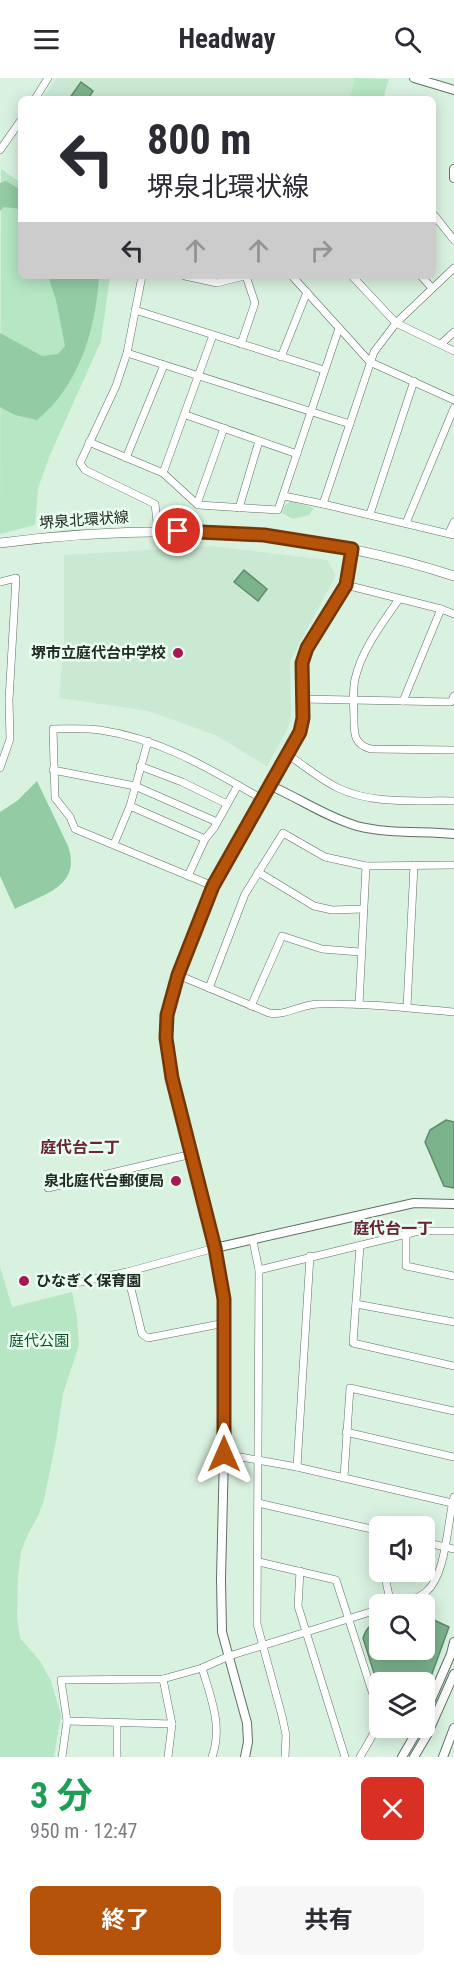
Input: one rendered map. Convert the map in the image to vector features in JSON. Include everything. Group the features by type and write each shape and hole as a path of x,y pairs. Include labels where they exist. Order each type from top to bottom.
{"main road":[{"name":"堺泉北環状線","path":"0,543 60,536 158,531 264,535 352,549 454,576"}],"street":[{"path":"37,96 48,78"},
{"path":"414,78 454,90"},
{"path":"0,150 18,124"},
{"path":"454,169 454,178"},
{"path":"436,218 454,240"},
{"path":"323,504 374,352 396,323 454,268"},
{"path":"141,279 127,353 116,387 80,463 81,466 155,504 158,531"},
{"path":"199,279 217,283 233,279"},
{"path":"241,344 255,303 246,279"},
{"path":"295,279 370,362 454,400"},
{"path":"355,279 396,323 454,351"},
{"path":"424,279 432,288"},
{"path":"281,357 307,292"},
{"path":"135,310 324,370"},
{"path":"89,442 164,473 196,504 278,510 339,327"},
{"path":"441,344 454,332"},
{"path":"164,473 200,377 213,335"},
{"path":"127,353 350,424"},
{"path":"126,458 164,365"},
{"path":"370,514 414,381"},
{"path":"406,523 454,408"},
{"path":"186,415 297,454"},
{"path":"196,504 224,428"},
{"path":"239,508 260,441"},
{"path":"284,496 452,534 454,522"},
{"path":"245,1757 248,1742 247,1722 222,1632 224,1299 215,1248 172,1078 166,1038 167,1015 178,975 213,886 300,732 303,718 302,663 307,648 346,585 352,549"},
{"path":"0,582 16,578 9,700 10,739 0,768"},
{"path":"346,585 454,614"},
{"path":"399,599 364,654 354,681 354,733 362,747 454,750"},
{"path":"403,701 441,609"},
{"path":"302,699 451,702 454,696"},
{"path":"213,886 75,829 70,817 55,798 53,729 99,730 148,741 196,760 262,799"},
{"path":"114,844 130,806 148,741"},
{"path":"287,754 336,787 358,796 381,800 454,801"},
{"path":"141,766 182,782 227,804"},
{"path":"53,770 135,786 217,822"},
{"path":"188,876 205,839 238,785"},
{"path":"269,785 324,813 358,826 390,831 454,834"},
{"path":"130,806 205,839"},
{"path":"209,988 244,894 283,833 325,857 366,866 454,865"},
{"path":"359,1005 366,866"},
{"path":"407,1007 414,866"},
{"path":"258,872 314,906 332,910 363,909"},
{"path":"251,1006 282,936 322,949 360,952"},
{"path":"178,975 251,1006 280,1015 315,1004 407,1007 454,1012 454,1002"},
{"path":"48,1188 192,1154"},
{"path":"71,1284 127,1272 215,1248 414,1203 454,1204"},
{"path":"259,1270 419,1231 454,1231"},
{"path":"406,1234 406,1266 454,1276"},
{"path":"253,1241 259,1270 257,1624 261,1646 282,1716 286,1735 285,1757"},
{"path":"360,1246 353,1343 454,1366"},
{"path":"297,1467 310,1256"},
{"path":"127,1272 142,1334 148,1338 225,1323"},
{"path":"356,1304 454,1322"},
{"path":"344,1477 350,1388 454,1411"},
{"path":"346,1432 454,1457"},
{"path":"224,1454 259,1459 453,1500 437,1575 424,1594"},
{"path":"258,1503 369,1528"},
{"path":"435,1545 454,1549"},
{"path":"258,1562 336,1580 378,1710 375,1732 360,1757"},
{"path":"300,1571 298,1606 345,1757"},
{"path":"62,1757 67,1722 62,1680 163,1679 369,1612"},
{"path":"435,1691 454,1642"},
{"path":"202,1668 217,1720 216,1746 212,1757"},
{"path":"414,1757 454,1674"},
{"path":"163,1679 172,1724 168,1757"},
{"path":"67,1722 172,1724"},
{"path":"117,1723 117,1757"},
{"path":"443,1757 454,1728"},
{"path":"402,1757 413,1738"}],"shaded area":[{"path":"57,78 355,78 351,96 44,96"},
{"path":"81,82 93,91 90,96 71,96"},
{"path":"6,181 18,188 18,209 4,207 0,211 0,183"},
{"path":"49,279 99,279 89,336 83,355 64,391 37,420 15,415 0,407 0,333 42,356 58,354 65,346 56,300"},
{"name":"堺市立庭代台中学校","path":"212,546 327,560 336,575 290,661 291,717 288,728 267,766 217,736 149,711 59,698 64,643 64,555"},
{"path":"244,570 267,589 258,601 234,582"},
{"path":"37,781 68,846 71,860 70,871 57,887 15,909 0,876 0,812 17,801"},
{"path":"446,1120 454,1122 454,1188 444,1186 425,1142 430,1130"},
{"path":"435,1621 449,1627 433,1672 374,1672 370,1660 435,1660"},
{"path":"369,1627 369,1657 363,1638"}],"green space":[{"path":"355,78 389,79 384,96 351,96"},
{"path":"1,169 18,181 18,279 110,279 101,341 50,455 38,488 35,525 0,534"},
{"path":"291,501 314,508 309,515 293,519 282,513 285,505"},
{"name":"庭代公園","path":"0,1267 12,1307 72,1292 77,1317 79,1345 63,1394 44,1500 21,1552 18,1577 17,1618 20,1638 40,1661 51,1681 61,1715 54,1757 0,1757"}],"place":[{"name":"堺市立庭代台中学校","path":"178,653"},
{"name":"泉北庭代台郵便局","path":"176,1181"},
{"name":"ひなぎく保育園","path":"24,1281"}],"district":[{"name":"庭代台二丁","path":"80,1147"},
{"name":"庭代台一丁","path":"393,1228"}],"route":[{"path":"178,531 264,535 352,549 346,585 307,648 302,663 303,718 300,732 213,886 178,975 167,1015 166,1038 172,1078 215,1248 224,1299 224,1454"}]}
